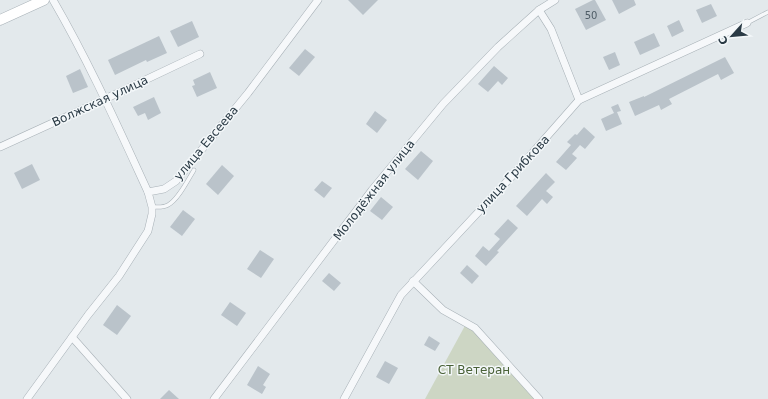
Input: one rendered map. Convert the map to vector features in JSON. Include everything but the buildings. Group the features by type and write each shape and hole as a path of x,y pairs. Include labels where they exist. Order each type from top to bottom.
{"main road":[{"path":"0,20 44,0"}],"street":[{"path":"27,399 119,276 148,231 152,214 152,207 148,192 105,99 53,0"},
{"name":"улица Евсеева","path":"148,192 164,189 176,181 248,93 318,0"},
{"name":"Молодёжная улица","path":"214,399 368,196 443,104 498,47 539,10 555,0"},
{"path":"539,10 551,29 579,100"},
{"name":"улица Грибкова","path":"344,399 401,295 513,175 579,100 747,23"},
{"name":"Волжская улица","path":"0,147 200,54"},
{"path":"413,281 443,310 475,328 539,399"},
{"path":"72,337 127,399"}],"lane":[{"path":"747,23 768,12"},
{"path":"152,207 163,207 169,205 194,170"}],"green space":[{"name":"СТ Ветеран","path":"467,322 541,399 425,399"}]}
